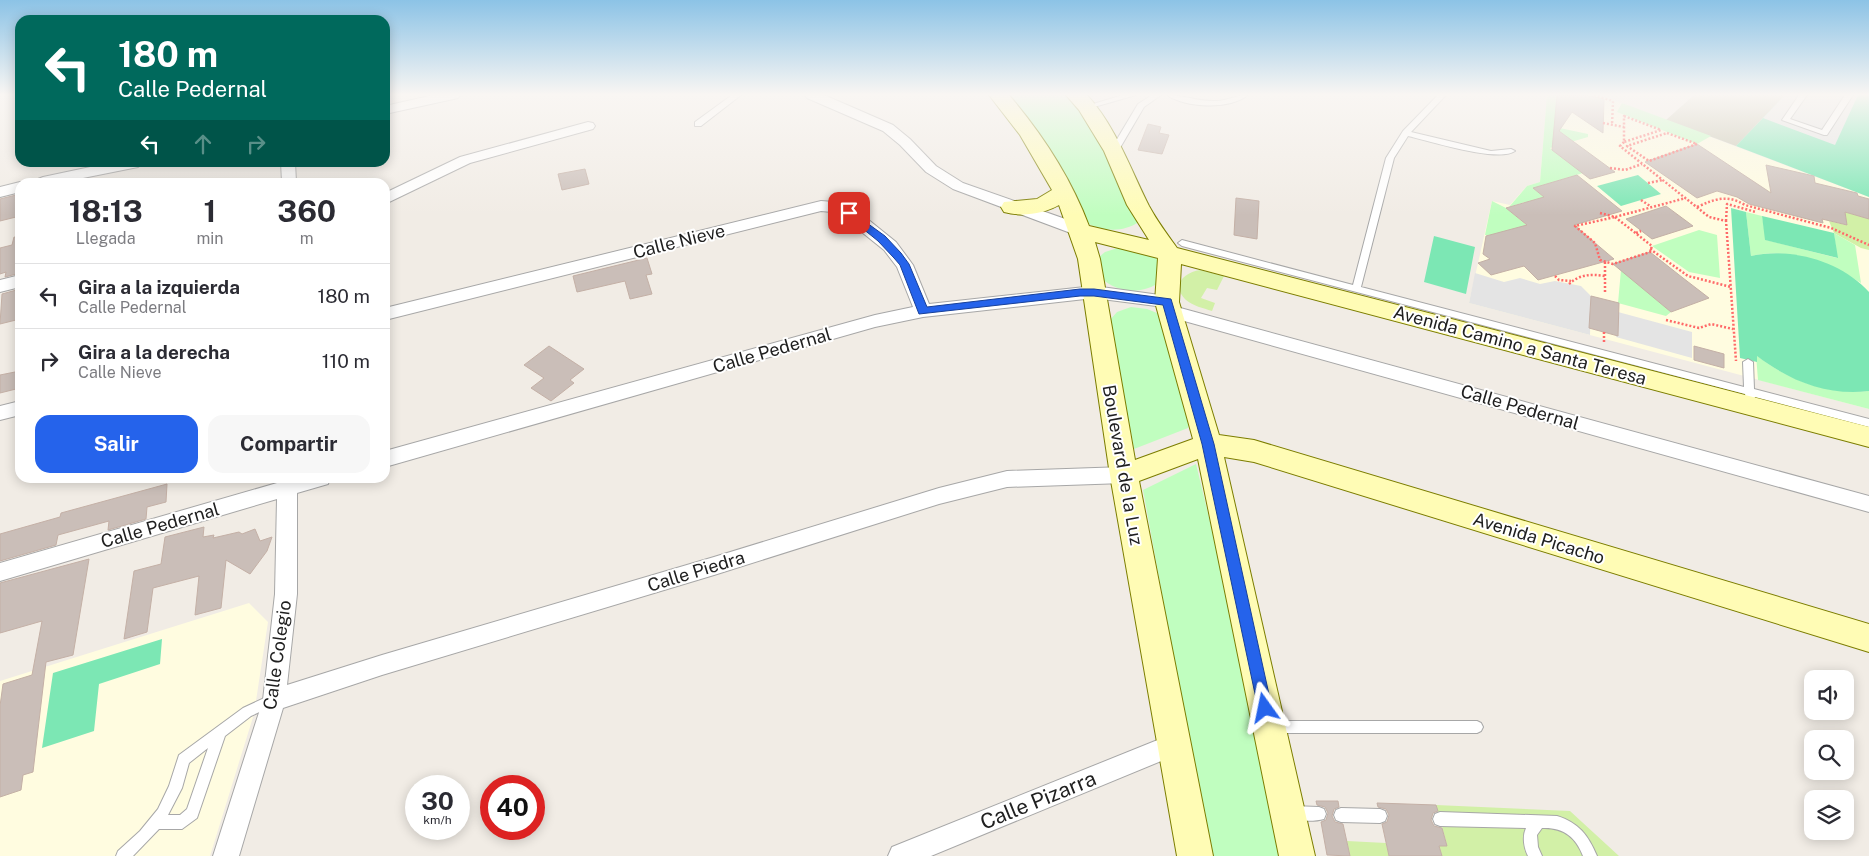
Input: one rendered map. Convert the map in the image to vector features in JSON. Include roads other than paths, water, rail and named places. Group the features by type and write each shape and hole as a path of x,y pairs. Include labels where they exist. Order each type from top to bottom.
{"street":[{"path":"390,197 465,160 556,135"},
{"path":"896,135 939,175 958,186 1082,231"},
{"name":"Boulevard de la Luz","path":"1030,135 1064,190 1082,231 1089,259 1124,475 1195,856"},
{"path":"1103,135 1114,151 1149,225 1176,248 1169,307 1208,444 1297,856"},
{"path":"62,178 114,167"},
{"path":"0,192 15,188"},
{"path":"1012,206 1041,205 1055,199 1064,190"},
{"name":"Calle Nieve","path":"390,313 821,206 834,207 849,213 890,246 904,264 923,311"},
{"name":"Avenida Camino a Santa Teresa","path":"1082,231 1176,248 1750,399 1869,438"},
{"path":"0,286 15,282"},
{"name":"Calle Pedernal","path":"390,458 864,323 923,311 1094,292 1169,307 1869,504"},
{"path":"0,414 15,410"},
{"path":"1124,475 1208,444"},
{"name":"Avenida Picacho","path":"1208,444 1254,451 1869,638"},
{"name":"Calle Piedra","path":"274,700 391,662 714,566 939,496 1007,479 1124,475"},
{"name":"Calle Pedernal","path":"0,572 287,483"},
{"name":"Calle Colegio","path":"226,856 274,700 286,594 287,483"},
{"name":"Calle Pizarra","path":"901,856 1175,744"}],"lane":[{"path":"1114,151 1124,135"},
{"path":"1356,289 1388,165 1396,146 1405,135"},
{"path":"1414,135 1491,153 1511,151"},
{"path":"1176,248 1356,289 1466,325"},
{"path":"1748,362 1750,399 1869,423"},
{"path":"123,856 156,822 175,790 183,759 247,712 274,700"},
{"path":"1270,727 1476,727"},
{"path":"156,822 182,822 192,813 220,732"},
{"path":"1288,812 1319,814"},
{"path":"1341,814 1380,816"},
{"path":"1440,819 1539,822 1554,820 1571,828 1585,842 1590,856"},
{"path":"1535,856 1531,848 1530,833 1539,822"}]}
